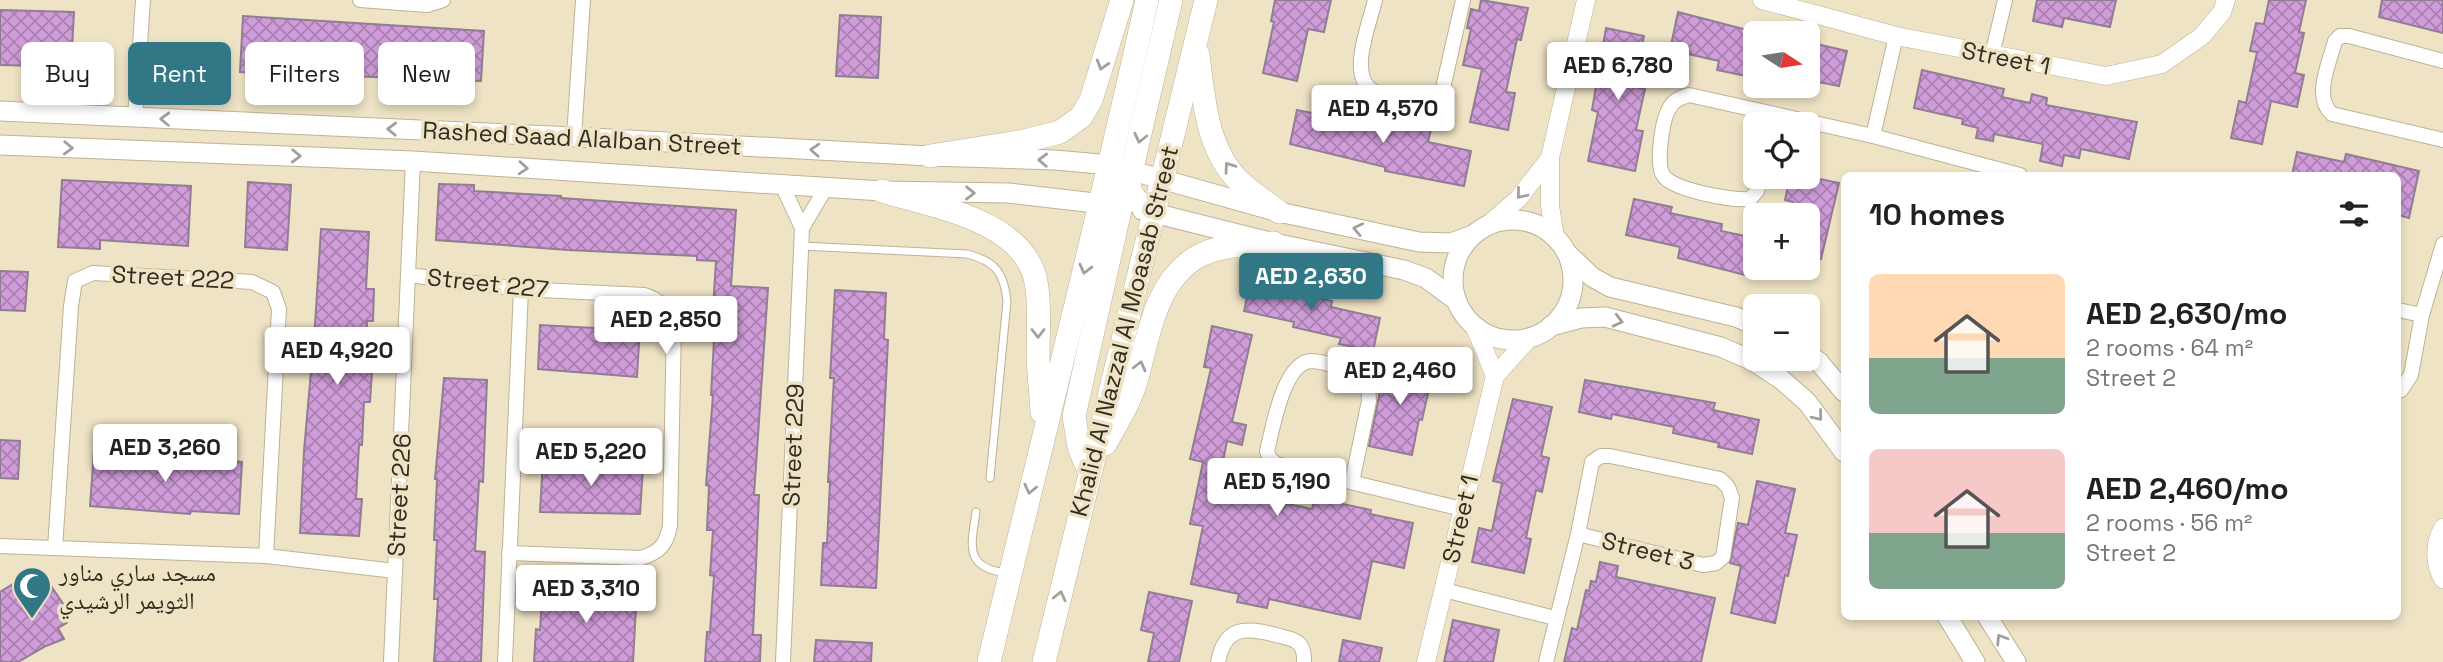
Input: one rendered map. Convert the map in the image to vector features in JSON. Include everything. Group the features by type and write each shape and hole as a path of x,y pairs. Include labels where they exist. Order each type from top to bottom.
{"main road":[{"path":"930,156 1024,141 1060,132 1081,117 1091,100 1122,0"},
{"path":"1147,0 1121,168 1135,200 1155,212"},
{"path":"989,662 1044,430 1171,0"},
{"name":"Khalid Al Nazzal Al Moasab Street","path":"1044,662 1206,0"},
{"path":"1196,40 1204,103 1213,140 1227,166 1240,182 1279,212"},
{"name":"Rashed Saad Alalban Street","path":"0,111 1055,160 1121,168 1279,212 1419,242 1451,243 1480,230"},
{"name":"Rashed Saad Alalban Street","path":"0,145 413,161 882,191 1008,193 1111,204 1155,212 1274,243 1404,270 1426,278 1457,302"},
{"path":"882,191 988,225 1010,238 1027,258 1037,285 1038,362 1044,430"},
{"path":"1089,471 1079,447 1074,416 1111,204"},
{"path":"1743,320 1611,287 1592,277 1540,226 1523,220 1505,220 1480,230 1461,249 1455,266 1453,284 1457,302 1474,325 1490,336 1509,340 1528,338 1551,326 1581,318 1605,317 1721,347 1753,361 1782,380 1807,402 1841,448"},
{"path":"1089,471 1136,384 1151,320 1169,282 1196,258 1226,247 1274,243"},
{"path":"1551,326 1564,310 1572,291 1572,271 1560,244"},
{"path":"1820,363 1841,388"},
{"path":"1949,620 1975,662"},
{"path":"1990,620 2016,662"}],"street":[{"path":"135,118 143,0"},
{"path":"360,0 427,5 443,0"},
{"path":"574,137 583,0"},
{"path":"1375,0 1359,67 1364,83 1374,92 1426,104 1443,88 1463,0"},
{"path":"1560,244 1550,206 1550,158 1586,0"},
{"name":"Street 1","path":"1762,0 1809,6 1896,36 2106,76 2162,64 2202,36 2222,12 2226,0"},
{"path":"1992,55 2005,0"},
{"path":"1873,136 1896,36"},
{"path":"2443,61 2349,36 2340,36 2335,41 2322,95 2324,107 2332,114 2443,140"},
{"path":"1747,112 1689,95 1676,100 1667,112 1659,159 1662,174 1671,184 1737,200 1750,199 1758,189"},
{"path":"1820,127 1873,136 1965,169 1992,172"},
{"path":"1480,230 1518,200 1550,158"},
{"name":"Street 226","path":"391,662 413,161"},
{"name":"Street 229","path":"782,185 802,228"},
{"name":"Street 229","path":"783,662 802,228 827,186"},
{"path":"2401,390 2411,375 2422,315 2443,244"},
{"name":"Street 222","path":"55,548 71,306 75,281 93,272 251,282 272,292 279,309 266,556"},
{"name":"Street 227","path":"409,275 521,289 643,295 658,299 674,322 670,526 667,542 656,553 641,558 509,553"},
{"path":"505,662 521,289"},
{"path":"2401,311 2422,315"},
{"path":"1474,325 1494,376"},
{"name":"Street 1","path":"1426,662 1494,376 1528,338"},
{"path":"1352,482 1369,401 1368,384 1360,373 1311,361 1297,367 1287,379 1267,451 1270,459 1276,464 1462,509"},
{"name":"Street 3","path":"1546,662 1578,534 1592,462 1601,456 1610,456 1720,479 1728,487 1732,498 1723,557 1716,563 1703,565 1578,534"},
{"path":"2443,528 2436,553 2438,570 2443,579"},
{"path":"0,546 266,556 395,571"},
{"path":"1444,590 1555,618"},
{"path":"1218,662 1221,648 1228,637 1237,631 1264,632 1297,641 1303,649 1304,662"}],"lane":[{"path":"801,246 967,254 983,258 997,269 1006,284 1007,301 990,478"},
{"path":"976,512 972,544 978,563 986,569 1010,573"}],"building":[{"path":"1275,0 1331,0 1324,32 1308,29 1297,81 1263,73 1274,22 1271,21"},
{"path":"1481,0 1528,8 1521,40 1517,39 1506,92 1515,93 1508,130 1470,122 1482,69 1463,65 1471,29 1467,28 1471,9 1479,11"},
{"path":"2037,0 2116,0 2110,27 2064,18 2062,27 2033,21"},
{"path":"2269,0 2306,0 2299,32 2304,33 2295,73 2304,75 2297,107 2271,101 2262,144 2231,138 2239,101 2246,103 2257,52 2250,51 2256,23 2264,24"},
{"path":"2382,0 2443,0 2443,33 2379,17"},
{"path":"0,10 74,12 72,42 21,42 21,66 0,65"},
{"path":"1678,12 1743,29 1743,75 1717,70 1719,61 1670,50"},
{"path":"840,15 881,17 878,78 836,76"},
{"path":"243,16 484,31 481,81 475,81 475,42 378,42 378,77 364,77 364,42 245,42 245,72 240,72"},
{"path":"1606,28 1644,36 1633,87 1645,89 1636,130 1643,131 1635,171 1588,161 1598,112 1592,110"},
{"path":"1820,45 1847,51 1839,86 1820,82"},
{"path":"1922,70 2004,89 2002,97 2030,103 2032,94 2047,98 2046,105 2137,122 2129,159 2081,149 2079,158 2064,155 2062,166 2040,161 2043,144 1994,134 1993,141 1976,138 1978,128 1962,124 1963,119 1914,108"},
{"path":"1297,110 1347,120 1348,113 1407,125 1409,115 1433,120 1428,142 1471,151 1464,186 1385,171 1385,167 1290,144"},
{"path":"2297,152 2344,162 2346,154 2419,171 2409,218 2401,216 2401,172 2293,172"},
{"path":"1820,179 1839,183 1821,259 1820,203 1793,203 1785,200 1787,189 1820,189"},
{"path":"62,180 191,186 188,246 100,240 100,249 58,247"},
{"path":"248,182 291,185 287,250 245,247"},
{"path":"439,184 474,185 474,191 736,210 731,286 768,288 754,495 759,495 753,635 761,635 760,662 705,662 714,576 710,575 713,530 707,530 709,486 706,485 713,395 714,340 711,340 716,261 697,260 697,256 436,240"},
{"path":"1634,199 1672,207 1670,213 1722,224 1721,231 1743,236 1743,274 1678,258 1680,247 1626,235"},
{"path":"321,229 369,232 366,289 374,289 373,321 367,321 365,370 372,371 370,402 364,402 362,445 359,445 356,499 362,499 359,536 300,533"},
{"path":"0,271 28,272 25,311 0,310"},
{"path":"1252,275 1289,283 1287,292 1332,301 1331,307 1380,318 1373,351 1339,344 1341,338 1293,327 1294,322 1244,311"},
{"path":"835,290 886,293 884,339 888,340 876,588 821,585 823,543 827,543 830,482 834,378 830,378"},
{"path":"596,323 640,326 637,377 538,369 540,325 595,328"},
{"path":"1212,326 1252,335 1232,422 1246,425 1242,445 1227,441 1218,486 1252,493 1253,488 1285,494 1283,503 1312,509 1316,493 1330,496 1329,501 1371,510 1370,514 1413,523 1404,568 1372,561 1360,619 1269,599 1267,608 1237,602 1239,594 1191,584 1203,526 1190,524 1203,462 1190,459 1211,368 1204,367"},
{"path":"1386,361 1433,371 1412,455 1369,446"},
{"path":"444,378 487,380 483,482 479,481 475,551 485,552 481,662 434,662 438,599 434,599 437,540 434,540 435,479"},
{"path":"1585,380 1715,403 1713,410 1759,420 1752,454 1718,447 1719,443 1673,433 1674,427 1612,414 1611,419 1579,412"},
{"path":"1513,399 1552,407 1541,456 1549,458 1542,492 1536,490 1526,538 1531,539 1524,573 1472,562 1479,528 1492,531 1502,483 1493,481"},
{"path":"0,440 20,441 18,479 0,478"},
{"path":"94,451 242,462 239,514 191,511 190,514 90,506"},
{"path":"543,459 643,467 640,514 540,512"},
{"path":"1757,481 1795,489 1785,533 1797,535 1775,623 1731,613 1741,566 1730,563 1738,523 1748,525"},
{"path":"1600,562 1618,566 1616,577 1715,598 1701,662 1564,662 1572,628 1577,630 1586,590 1589,591 1591,581 1596,582"},
{"name":"مسجد ساري مناور الثويمر الرشيدي","path":"21,579 35,598 51,586 70,614 63,617 67,623 58,628 64,639 18,662 0,662 0,592"},
{"path":"543,585 637,589 633,662 534,662 536,629 540,630"},
{"path":"1149,592 1192,601 1179,662 1148,662 1154,633 1141,630"},
{"path":"1453,620 1499,630 1493,662 1444,662"},
{"path":"816,640 872,643 871,662 814,662"},
{"path":"1343,640 1382,648 1379,662 1339,662"}],"place":[{"name":"مسجد ساري مناور الثويمر الرشيدي","path":"32,620"}]}
